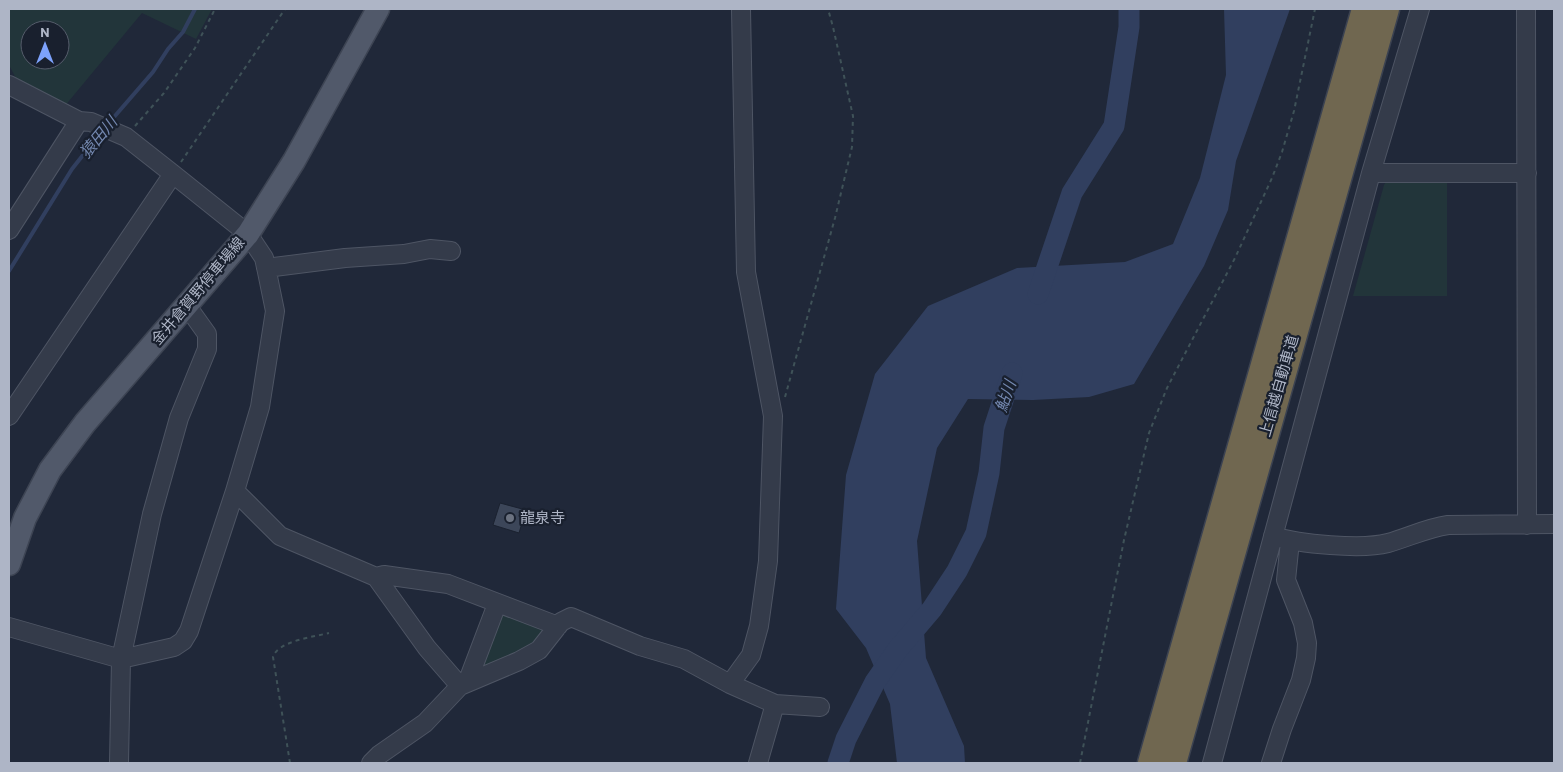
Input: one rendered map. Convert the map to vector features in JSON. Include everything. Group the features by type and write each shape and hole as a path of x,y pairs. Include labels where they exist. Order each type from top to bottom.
{"highway":[{"name":"上信越自動車道","path":"1151,763 1365,9"},
{"name":"上信越自動車道","path":"1173,763 1386,9"}],"main road":[{"name":"金井倉賀野停車場線","path":"9,564 25,518 50,470 85,423 248,234 294,161 378,9"}],"street":[{"path":"730,684 751,656 760,626 768,561 773,416 746,272 741,9"},
{"path":"1212,763 1371,172 1420,9"},
{"path":"1526,9 1527,525"},
{"path":"9,85 79,121 91,122 126,137 248,234 264,258 275,311 260,407 235,491 189,631 183,641 174,647 121,659 9,627"},
{"path":"9,230 79,121"},
{"path":"1371,172 1527,172"},
{"path":"9,416 173,174"},
{"path":"266,268 345,258 404,254 430,249 450,251"},
{"path":"122,762 121,659 152,514 179,418 207,349 207,334 187,306"},
{"path":"235,491 280,536 376,577 427,648 463,684"},
{"path":"1273,536 1290,541 1354,545 1387,543 1430,528 1448,525 1554,524"},
{"path":"1271,763 1301,680 1306,658 1307,643 1303,623 1286,580 1290,541"},
{"path":"376,577 384,575 448,584 558,626"},
{"path":"371,763 425,723 463,684 497,604"},
{"path":"463,684 519,661 539,650 561,622 571,617 640,646 684,659 730,684 775,704 820,707"},
{"path":"758,763 775,704"}],"path":[{"path":"126,137 164,93 195,48 215,9"},
{"path":"173,174 285,9"},
{"path":"773,416 784,403 852,147 853,116 834,27 828,9"},
{"path":"1080,763 1124,540 1149,433 1167,388 1235,258 1272,178 1294,111 1315,9"},
{"path":"290,763 273,657 274,651 281,646 329,632"}],"green space":[{"path":"9,9 212,9 196,39 142,13 64,107 19,84 10,67"},
{"path":"1447,179 1447,296 1353,296 1387,180"},
{"path":"501,610 549,627 533,649 477,675"}],"water":[{"path":"1224,9 1290,9 1236,161 1228,210 1204,266 1134,384 1089,397 1033,400 968,399 937,448 917,541 926,658 964,746 965,763 897,763 890,704 866,648 836,609 846,475 875,374 928,306 1017,268 1125,262 1173,244 1200,178 1226,75"}],"building":[{"name":"龍泉寺","path":"500,503 526,510 519,533 493,525"}],"waterway":[{"name":"猿田川","path":"108,124 153,72 168,49 183,32 195,9"},
{"name":"鮎川","path":"1038,294 1072,193 1114,126 1129,27 1129,9"},
{"name":"猿田川","path":"9,271 72,169 102,131"},
{"name":"鮎川","path":"838,763 846,739 875,682 898,649 932,609 957,571 976,533 989,473 994,428 1012,373"}],"place":[{"name":"龍泉寺","path":"510,518"}]}
